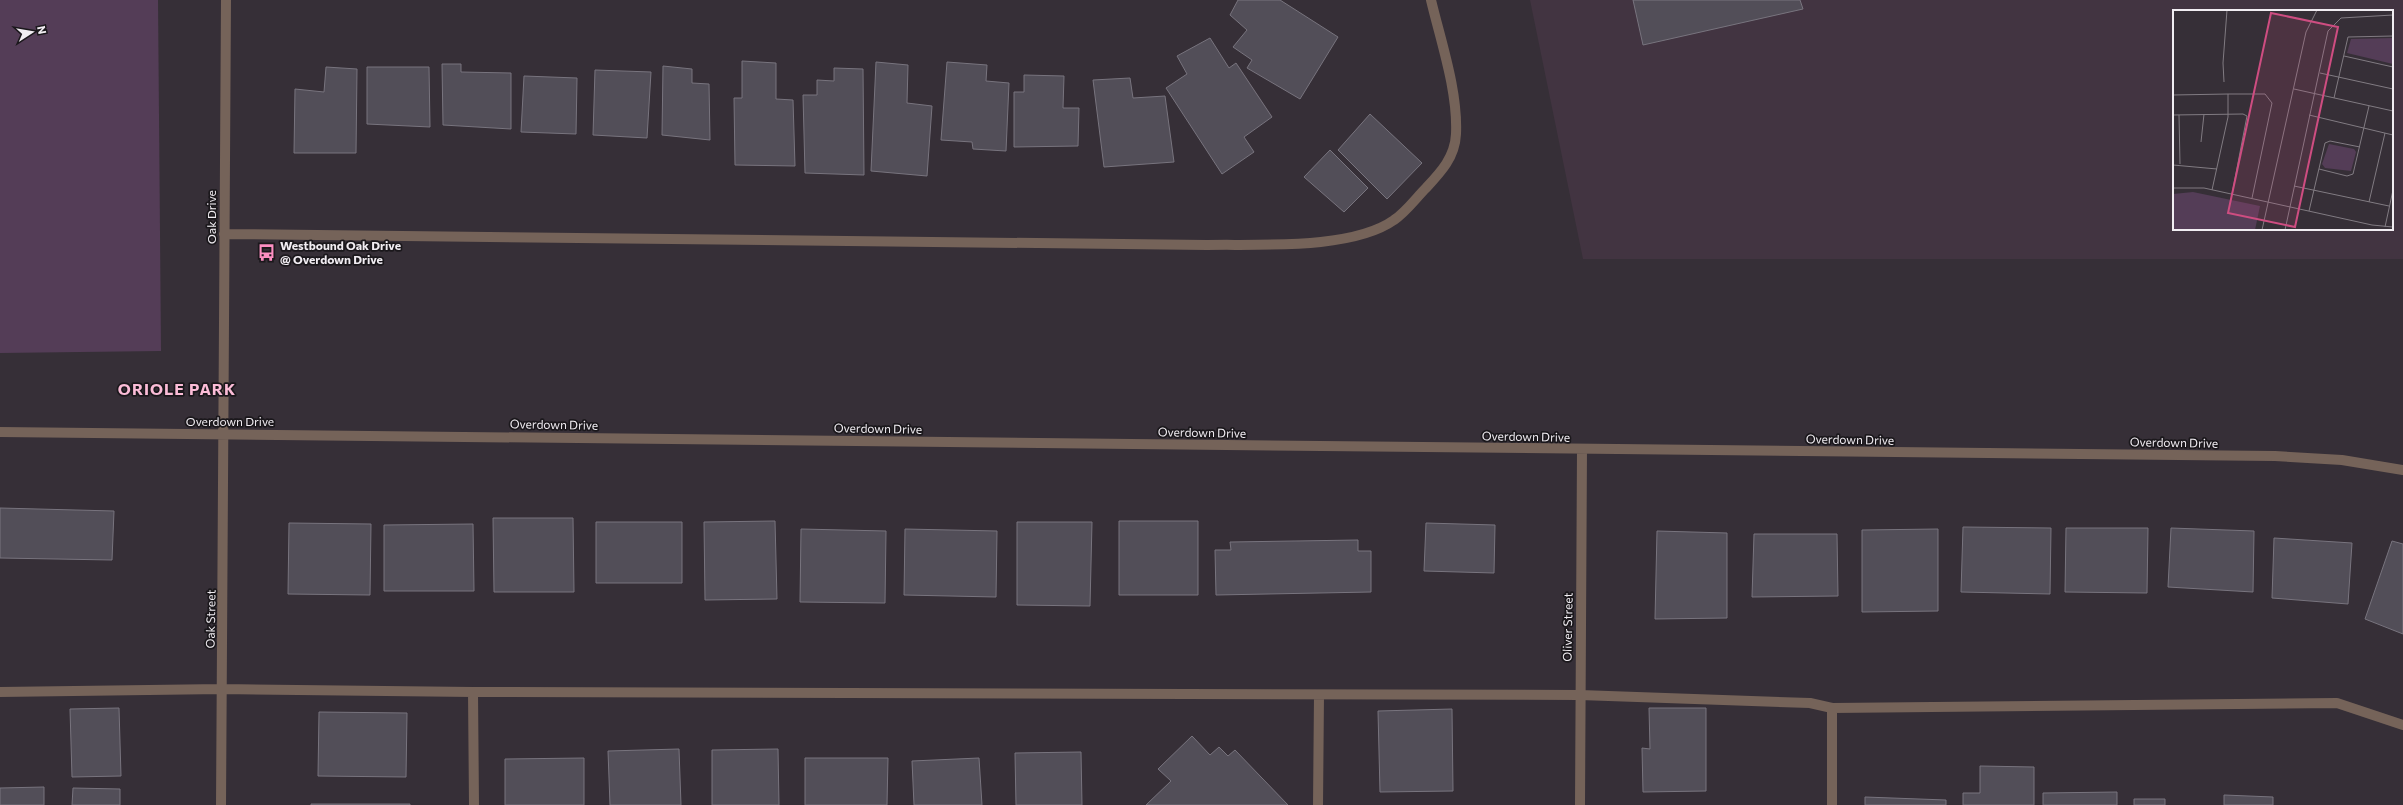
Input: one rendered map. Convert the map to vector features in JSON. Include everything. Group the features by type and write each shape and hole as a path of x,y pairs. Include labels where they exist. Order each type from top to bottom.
{"street":[{"name":"Oak Drive","path":"225,433 224,234 226,0"},
{"path":"224,234 1207,245 1341,240 1373,231 1394,220 1439,175 1451,159 1456,135 1456,106 1431,0"},
{"name":"Overdown Drive","path":"0,432 225,433 2275,456 2342,460 2403,470"},
{"name":"Oak Street","path":"221,805 225,433"},
{"name":"Oliver Street","path":"1580,805 1582,449"},
{"path":"0,692 222,689 473,692 1580,695 1810,703 1832,708 2337,703 2403,725"},
{"path":"473,692 474,805"},
{"path":"1318,805 1319,695"},
{"path":"1832,708 1832,805"}],"shaded area":[{"path":"0,0 158,0 161,351 0,353"},
{"path":"1530,0 2403,0 2403,259 1583,259"}],"building":[{"path":"1238,0 1280,0 1338,37 1300,99 1247,68 1252,60 1233,47 1247,30 1230,15"},
{"path":"1633,0 1800,0 1803,9 1643,45"},
{"path":"1210,38 1229,68 1236,63 1272,117 1244,137 1254,152 1222,174 1166,88 1187,74 1177,56"},
{"path":"742,61 776,63 776,99 793,100 795,166 735,165 734,98 742,98"},
{"path":"876,62 908,65 907,103 932,106 927,176 871,171"},
{"path":"947,62 987,65 986,81 1009,83 1006,151 973,149 972,142 941,140"},
{"path":"442,64 461,64 461,72 511,73 511,129 443,125"},
{"path":"663,66 692,69 692,83 709,84 710,140 662,135"},
{"path":"326,67 357,69 356,153 294,153 295,89 324,92"},
{"path":"367,67 429,67 430,127 367,124"},
{"path":"834,68 863,69 864,175 805,173 803,95 817,95 817,80 834,81"},
{"path":"595,70 651,72 647,138 593,135"},
{"path":"1024,75 1064,76 1063,108 1079,108 1078,146 1014,147 1014,92 1024,92"},
{"path":"524,76 577,78 576,134 521,132"},
{"path":"1130,78 1133,98 1165,96 1174,162 1104,167 1093,80"},
{"path":"1370,114 1422,163 1387,199 1338,150"},
{"path":"1330,150 1368,188 1344,212 1304,177"},
{"path":"0,508 114,511 112,560 0,558"},
{"path":"493,518 573,518 574,592 494,592"},
{"path":"775,521 777,599 705,600 704,522"},
{"path":"1119,521 1198,521 1198,595 1119,595"},
{"path":"596,522 682,522 682,583 596,583"},
{"path":"1017,522 1092,522 1090,606 1017,605"},
{"path":"289,523 371,524 370,595 288,594"},
{"path":"1426,523 1495,525 1494,573 1424,571"},
{"path":"473,524 474,591 384,591 384,525"},
{"path":"1963,527 2051,528 2050,594 1961,592"},
{"path":"2066,528 2148,528 2147,593 2065,592"},
{"path":"2171,528 2254,531 2253,592 2168,587"},
{"path":"801,529 886,531 885,603 800,602"},
{"path":"905,529 997,531 996,597 904,595"},
{"path":"1938,529 1938,611 1862,612 1862,530"},
{"path":"1657,531 1727,533 1727,618 1655,619"},
{"path":"1754,534 1837,534 1838,596 1752,597"},
{"path":"2274,538 2352,543 2348,604 2272,598"},
{"path":"1358,540 1358,551 1371,551 1371,592 1216,595 1215,550 1231,550 1230,542"},
{"path":"2392,541 2403,544 2403,634 2365,619"},
{"path":"119,708 121,776 72,777 70,709"},
{"path":"1649,708 1706,708 1706,791 1643,792 1642,748 1650,749"},
{"path":"1452,709 1453,791 1380,792 1378,711"},
{"path":"319,712 407,713 406,777 318,776"},
{"path":"1192,736 1210,755 1219,747 1228,756 1235,750 1288,805 1146,805 1171,781 1158,769"},
{"path":"679,749 681,805 610,805 608,751"},
{"path":"778,749 779,805 712,805 712,750"},
{"path":"1081,752 1082,805 1016,805 1015,753"},
{"path":"584,758 584,805 505,805 505,759"},
{"path":"805,758 888,758 887,805 805,805"},
{"path":"979,758 982,805 914,805 912,761"},
{"path":"1980,766 2034,767 2034,805 1963,805 1963,793 1980,793"},
{"path":"44,787 44,805 0,805 0,788"},
{"path":"73,788 120,789 120,805 72,805"},
{"path":"2117,792 2117,805 2043,805 2043,793"},
{"path":"2224,795 2273,797 2273,805 2224,805"},
{"path":"1865,797 1946,800 1946,805 1865,805"},
{"path":"2134,799 2165,799 2165,805 2134,805"},
{"path":"410,804 410,805 311,805"}],"place":[{"name":"Westbound Oak Drive @ Overdown Drive","path":"267,252"}],"district":[{"name":"ORIOLE PARK","path":"177,388"}]}
